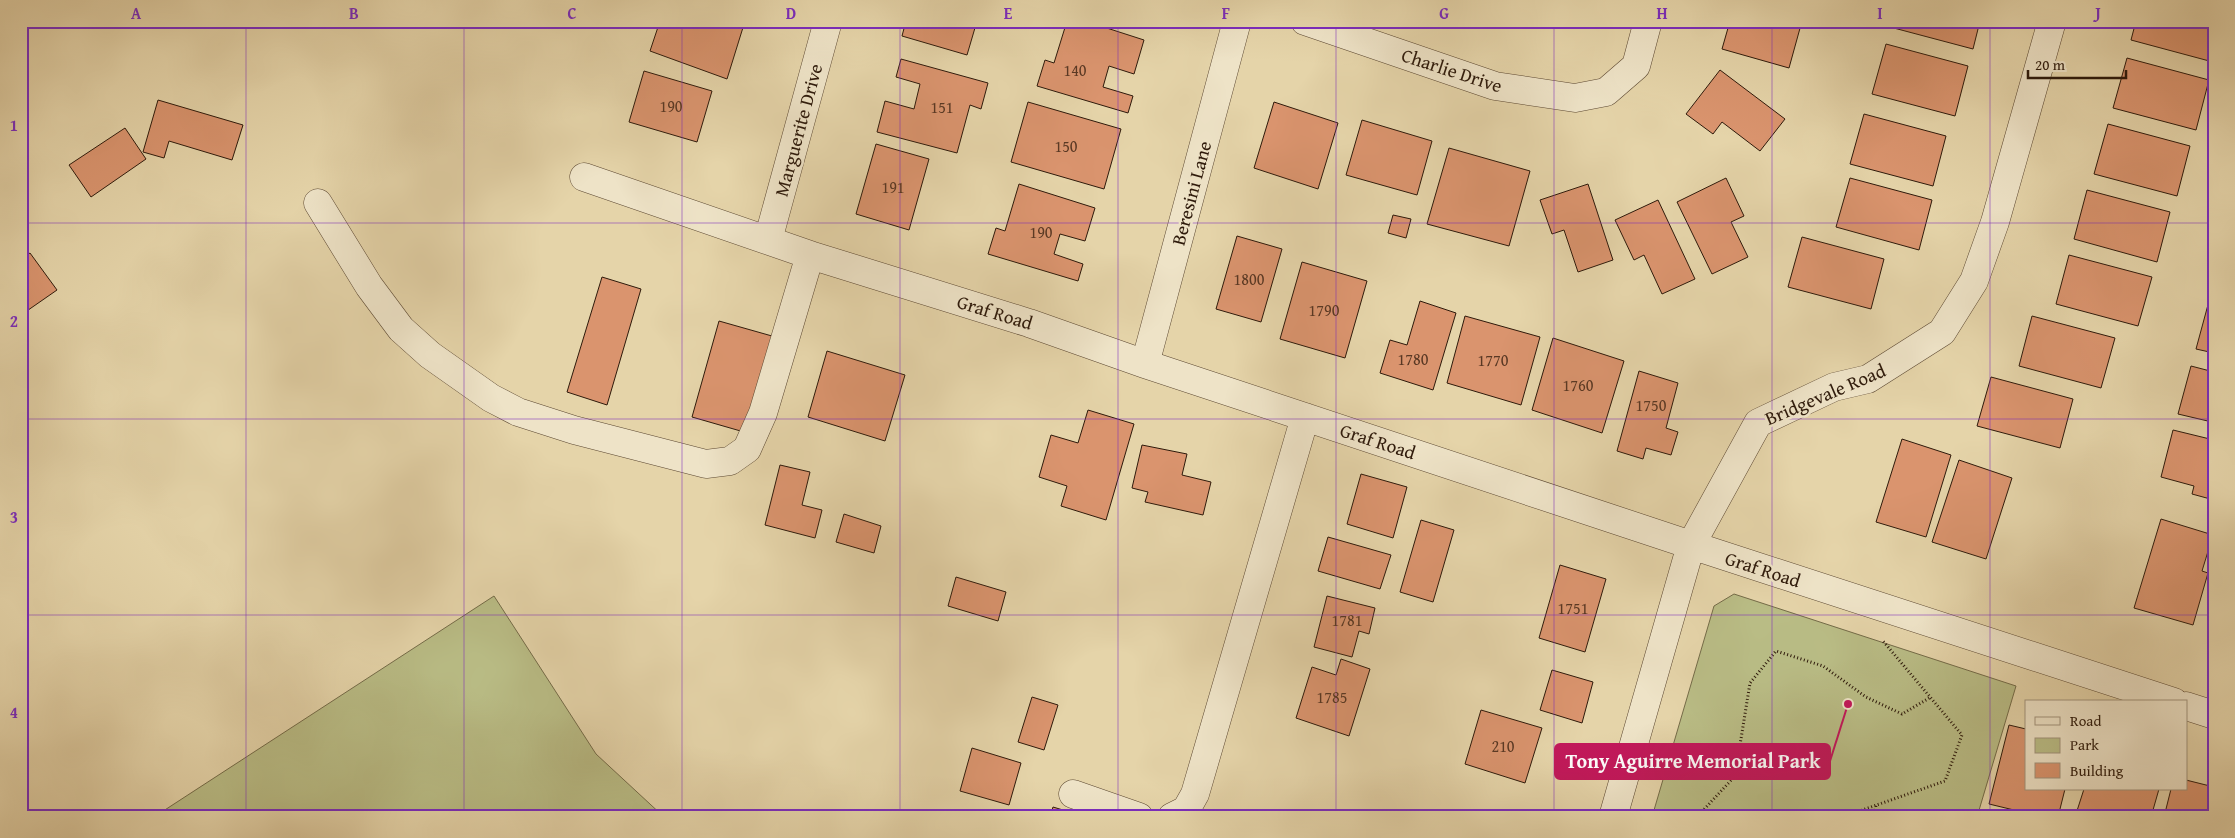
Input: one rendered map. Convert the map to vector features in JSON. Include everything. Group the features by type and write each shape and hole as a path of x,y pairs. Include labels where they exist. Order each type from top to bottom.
{"street":[{"name":"Marguerite Drive","path":"768,240 828,21"},
{"name":"Beresini Lane","path":"1145,364 1237,21"},
{"name":"Charlie Drive","path":"1305,21 1495,86 1576,98 1606,92 1636,66 1648,21"},
{"name":"Bridgevale Road","path":"1613,817 1690,546 1758,423 1834,387 1868,379 1942,332 1974,281 1992,231 2052,21"},
{"name":"Graf Road","path":"584,177 810,256 1030,323 1145,364 1690,546 2168,700"},
{"path":"318,203 369,286 402,329 430,355 491,398 518,412 574,430 706,464 730,461 747,449 754,437 763,414 810,256"},
{"path":"1172,817 1186,810 1195,794 1305,417"},
{"path":"2188,707 2214,715"},
{"path":"1073,794 1139,817"}],"path":[{"path":"1850,817 1851,814 1945,781 1962,735 1877,635"},
{"path":"1697,817 1736,776 1750,683 1776,651 1823,666 1866,697 1902,714 1931,697"},
{"path":"1874,817 1876,805"}],"green space":[{"path":"1734,594 2016,686 1977,817 1652,817 1714,606"},
{"path":"494,596 596,754 664,817 154,817"}],"building":[{"path":"660,21 745,21 727,79 650,51"},
{"path":"906,21 977,21 967,55 902,36"},
{"path":"1067,21 1085,21 1144,40 1134,74 1109,66 1103,87 1133,96 1128,113 1037,86 1045,60 1054,63"},
{"path":"1730,21 1802,21 1789,68 1722,49"},
{"path":"1892,21 1980,21 1973,49 1890,27"},
{"path":"2136,21 2214,21 2213,62 2131,40"},
{"path":"1886,44 1968,66 1955,116 1872,94"},
{"path":"2127,58 2209,80 2196,130 2113,108"},
{"path":"901,59 988,83 981,109 970,105 957,153 877,132 885,101 914,109 920,84 896,77"},
{"path":"1720,70 1785,119 1760,151 1722,122 1713,134 1686,114"},
{"path":"644,71 712,91 697,142 629,122"},
{"path":"158,100 243,125 232,160 169,141 164,158 143,152"},
{"path":"1028,102 1121,129 1104,189 1011,162"},
{"path":"1274,102 1338,123 1318,189 1254,168"},
{"path":"1864,114 1946,136 1933,186 1850,164"},
{"path":"1362,120 1432,141 1417,195 1346,175"},
{"path":"2108,124 2190,146 2177,196 2094,174"},
{"path":"125,128 146,159 91,197 69,165"},
{"path":"876,144 929,159 909,230 856,214"},
{"path":"1449,148 1530,171 1509,246 1427,224"},
{"path":"1726,178 1744,216 1731,222 1748,257 1712,274 1677,202"},
{"path":"1850,178 1932,200 1919,250 1836,227"},
{"path":"1019,184 1095,208 1085,241 1060,234 1054,254 1083,264 1078,281 988,254 996,228 1005,231"},
{"path":"1588,184 1613,260 1578,272 1564,230 1552,234 1540,200"},
{"path":"2087,190 2170,212 2157,262 2074,239"},
{"path":"1658,200 1695,279 1662,294 1644,255 1634,260 1615,220"},
{"path":"1393,215 1411,219 1406,238 1388,233"},
{"path":"1237,236 1282,249 1261,322 1216,309"},
{"path":"1802,237 1884,259 1871,309 1788,287"},
{"path":"30,253 57,290 21,315 21,259"},
{"path":"2069,255 2152,277 2138,326 2056,304"},
{"path":"1302,262 1367,281 1345,358 1280,339"},
{"path":"602,277 641,289 607,405 567,392"},
{"path":"1420,301 1456,313 1433,390 1380,373 1390,340 1407,345"},
{"path":"2209,301 2214,302 2214,353 2196,349"},
{"path":"1465,316 1540,337 1521,405 1447,383"},
{"path":"2032,316 2115,338 2101,388 2019,366"},
{"path":"719,321 779,338 751,434 692,417"},
{"path":"1553,338 1624,361 1602,433 1532,410"},
{"path":"827,351 905,375 885,441 808,417"},
{"path":"2191,366 2214,372 2214,432 2209,431 2212,422 2178,414"},
{"path":"1639,371 1678,383 1666,428 1678,432 1671,455 1646,448 1643,459 1617,451"},
{"path":"1991,377 2073,399 2060,448 1977,426"},
{"path":"1088,410 1134,424 1106,520 1061,506 1067,486 1039,477 1051,435 1078,443"},
{"path":"2173,430 2214,440 2214,500 2192,494 2194,486 2161,477"},
{"path":"1902,439 1951,455 1926,537 1876,522"},
{"path":"1142,445 1187,454 1182,475 1211,482 1203,515 1145,502 1148,492 1132,488"},
{"path":"1959,460 2012,478 1986,559 1932,542"},
{"path":"780,465 810,472 802,505 822,510 815,538 765,525"},
{"path":"1361,474 1407,487 1393,538 1347,524"},
{"path":"844,514 881,526 874,553 836,542"},
{"path":"2161,519 2213,535 2202,571 2208,573 2193,625 2134,608"},
{"path":"1421,520 1454,530 1433,602 1400,592"},
{"path":"1328,537 1391,555 1380,589 1318,571"},
{"path":"1560,565 1606,579 1585,652 1539,638"},
{"path":"956,577 1006,592 998,621 948,606"},
{"path":"1327,596 1375,608 1369,634 1359,631 1352,657 1314,647"},
{"path":"1341,659 1370,669 1349,736 1296,718 1312,667 1336,675"},
{"path":"1552,670 1593,682 1582,723 1540,710"},
{"path":"1032,697 1058,705 1044,750 1018,742"},
{"path":"1481,710 1542,728 1525,783 1465,764"},
{"path":"2009,725 2025,729 2025,790 2065,790 2058,817 2043,817 1989,804"},
{"path":"972,748 1021,763 1009,805 960,791"},
{"path":"2188,780 2214,787 2214,817 2164,817 2171,790 2188,790"},
{"path":"2084,790 2159,790 2151,817 2075,817"},
{"path":"1053,807 1086,817 1050,817"}],"place":[{"name":"Tony Aguirre Memorial Park","path":"1848,704"}]}
